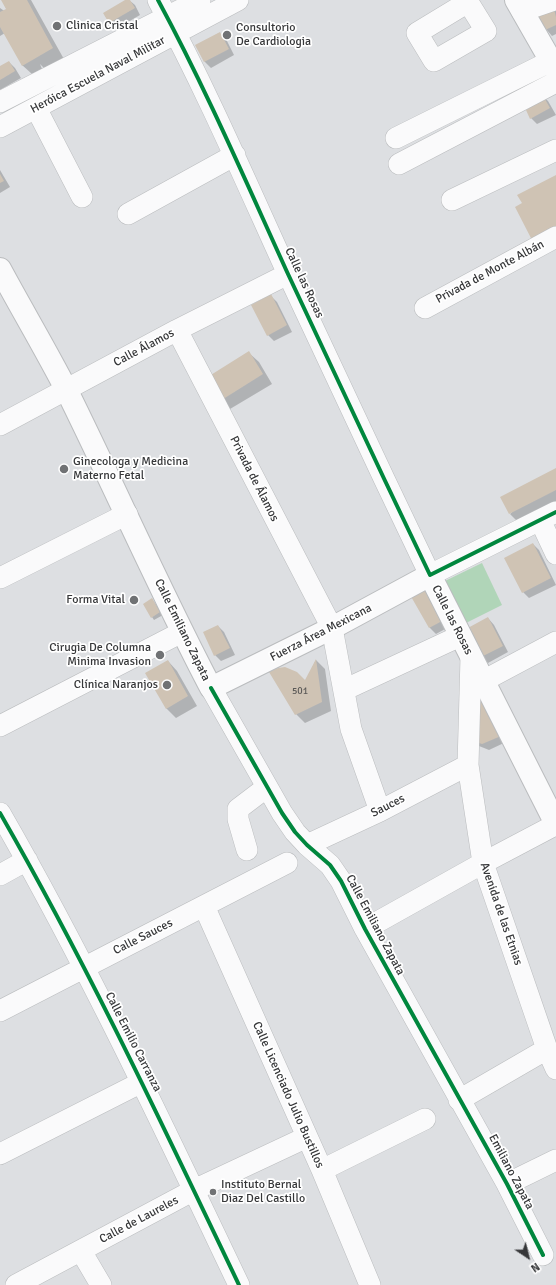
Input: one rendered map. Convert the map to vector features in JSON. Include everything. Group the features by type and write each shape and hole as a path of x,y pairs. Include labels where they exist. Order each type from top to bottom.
{"main road":[{"path":"519,5 553,65"},
{"name":"Calle Emiliano Zapata","path":"0,269 66,390 210,688"},
{"name":"Fuerza Área Mexicana","path":"210,688 332,628 430,575"},
{"name":"Calle las Rosas","path":"430,575 556,825"}],"street":[{"name":"Heróica Escuela Naval Militar","path":"0,102 200,0"},
{"name":"Heróica Escuela Naval Militar","path":"0,127 36,108 167,17 238,0"},
{"path":"519,5 554,0"},
{"name":"Calle las Rosas","path":"167,17 235,155 288,274 430,575"},
{"path":"396,138 553,65"},
{"path":"399,164 556,82"},
{"path":"36,108 82,198"},
{"path":"452,200 556,150"},
{"path":"128,214 235,155"},
{"name":"Privada de Monte Albán","path":"425,308 556,237"},
{"name":"Calle Álamos","path":"0,425 177,330 288,274"},
{"name":"Privada de Álamos","path":"177,330 332,628 352,729 380,811"},
{"path":"0,578 127,514"},
{"path":"430,575 548,516 556,554"},
{"path":"0,726 182,632"},
{"path":"344,690 460,636"},
{"path":"483,681 556,642"},
{"name":"Avenida de las Etnias","path":"471,657 468,765 483,863 547,1049 556,1069"},
{"name":"Calle Emiliano Zapata","path":"210,688 295,832 307,845 330,865 341,881 365,929 459,1100"},
{"name":"Sauces","path":"307,845 380,811 468,765"},
{"path":"247,850 238,820 238,809 268,787"},
{"name":"Calle Emilio Carranza","path":"0,812 84,967 142,1082 239,1285"},
{"path":"365,929 483,863 556,825"},
{"path":"0,875 27,860"},
{"name":"Calle Sauces","path":"0,1011 287,863"},
{"name":"Calle Licenciado Julio Bustillos","path":"204,906 322,1170 370,1285"},
{"path":"459,1100 547,1049"},
{"path":"0,1154 142,1082"},
{"name":"Emiliano Zapata","path":"459,1100 506,1184 543,1255"},
{"path":"322,1170 425,1120"},
{"name":"Calle de Laureles","path":"16,1285 194,1190 307,1137"},
{"path":"506,1184 556,1160"},
{"path":"81,1251 100,1285"}],"green space":[{"path":"482,563 502,605 466,623 445,581"}],"building":[{"path":"1,0 27,0 53,48 22,66 0,27 0,12 6,9"},
{"path":"125,0 130,0 135,8 109,23 103,13"},
{"path":"554,9 556,25 545,30 533,15"},
{"path":"220,32 229,49 204,62 195,45"},
{"path":"9,61 15,71 0,80 0,66"},
{"path":"542,94 550,108 530,119 526,110 529,108 526,102"},
{"path":"0,174 4,181 0,183"},
{"path":"556,175 556,231 533,242 515,207 522,203 517,195"},
{"path":"271,294 287,325 267,336 251,305"},
{"path":"249,351 263,374 220,401 206,378"},
{"path":"556,468 556,490 509,514 500,497"},
{"path":"533,543 551,578 522,593 504,558"},
{"path":"422,586 442,621 429,628 409,593"},
{"path":"152,598 160,612 151,618 143,604"},
{"path":"488,617 503,646 481,657 466,629"},
{"path":"218,625 230,648 214,656 203,632"},
{"path":"316,659 322,702 295,715 269,672 285,667 297,672 305,680"},
{"name":"Clínica Naranjos","path":"168,660 188,696 166,709 145,673"},
{"path":"475,689 488,709 501,736 482,744 472,740"}],"cycle path":[{"path":"158,0 209,102 288,274 430,575 556,512"},
{"path":"211,688 282,813 295,832 307,845 330,865 341,881 365,929 507,1184 543,1255"},
{"path":"0,813 64,929 124,1047 239,1285"}],"place":[{"name":"Clinica Cristal","path":"57,26"},
{"name":"Consultorio De Cardiologia","path":"227,35"},
{"name":"Ginecologa y Medicina Materno Fetal","path":"64,469"},
{"name":"Forma Vital","path":"134,600"},
{"name":"Cirugia De Columna Minima Invasion","path":"160,655"},
{"name":"Clínica Naranjos","path":"167,685"},
{"name":"Instituto Bernal Diaz Del Castillo","path":"213,1192"}]}
